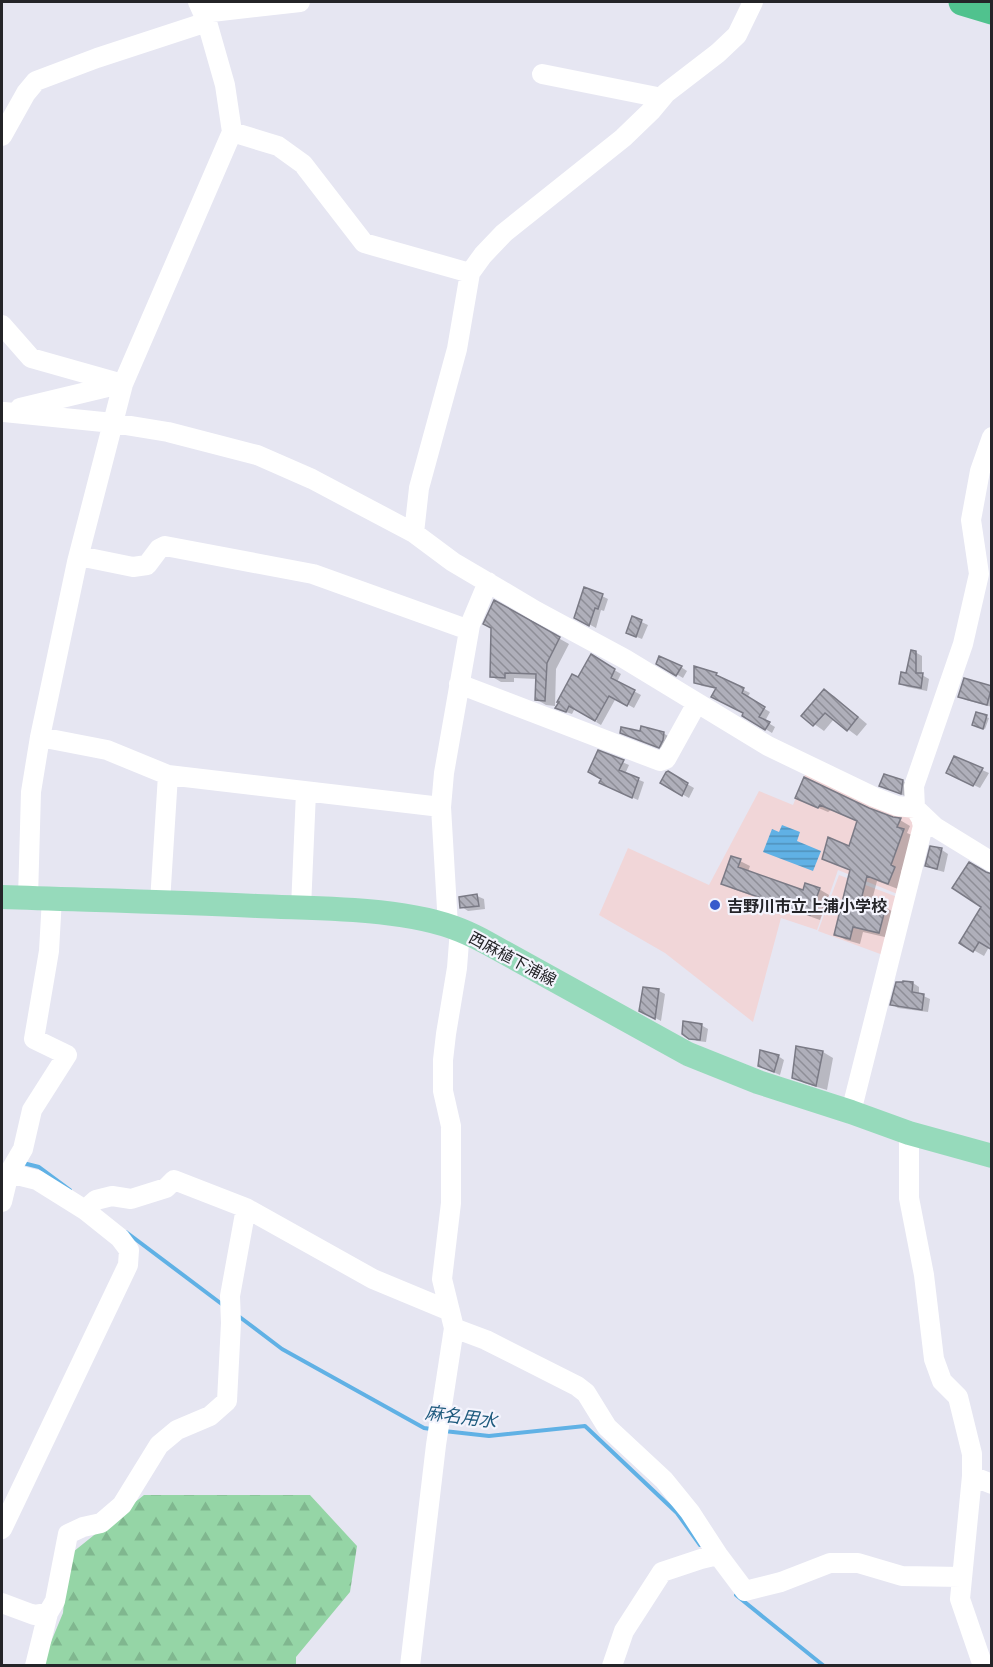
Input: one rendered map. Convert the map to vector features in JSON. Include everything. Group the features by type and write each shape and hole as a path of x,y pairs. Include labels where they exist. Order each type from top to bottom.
{"highway":[{"path":"962,2 992,11"}],"main road":[{"name":"西麻植下浦線","path":"2,897 301,908 398,915 454,928 489,944 688,1054 758,1082 909,1133 992,1156"}],"street":[{"path":"2,136 26,93 36,81 97,58 203,12 300,2"},
{"path":"414,533 419,488 457,350 470,273 504,233 623,138 662,98 737,35 753,2"},
{"path":"28,898 31,792 40,737 79,556 123,384 232,132 225,85 203,12"},
{"path":"542,74 662,98"},
{"path":"232,132 278,146 303,164 364,243 470,273"},
{"path":"2,325 31,357 123,384"},
{"path":"58,399 62,366"},
{"path":"3,412 123,384"},
{"path":"3,412 113,423 168,432 257,455 312,479 414,533 453,562 536,611 625,659 768,746 897,806 915,808 935,827 992,862"},
{"path":"851,1112 923,826 915,808 914,786 963,644 979,574 971,520 980,471 992,437"},
{"path":"79,556 133,567 147,565 159,549 165,546 313,574 469,630"},
{"path":"410,1665 452,1319 442,1279 451,1203 451,1126 443,1091 443,1060 457,968 441,807 444,773 469,630 489,582"},
{"path":"459,684 660,761 666,759 697,703"},
{"path":"40,737 107,750 168,775 441,807"},
{"path":"160,902 168,775"},
{"path":"301,908 306,792"},
{"path":"2,1202 9,1173 23,1149 32,1110 67,1055 34,1039 50,951 52,898"},
{"path":"909,1133 909,1198 924,1275 934,1359 942,1381 958,1397 972,1454 972,1476 960,1599 983,1665"},
{"path":"2,1529 128,1265 129,1250 91,1205 37,1180 9,1173"},
{"path":"91,1205 112,1196 131,1199 166,1188 174,1179 246,1208 373,1279 452,1319 486,1340 577,1386 586,1393 607,1427 664,1480 690,1512 712,1556 745,1591 781,1582 830,1563 858,1563 902,1576 962,1577"},
{"path":"35,1665 48,1613 55,1600 68,1534 83,1527 101,1523 122,1505 159,1445 177,1430 210,1416 227,1401 230,1296 246,1208"},
{"path":"972,1476 992,1485"},
{"path":"612,1665 624,1631 662,1572 712,1556"},
{"path":"2,1603 34,1615 48,1613"}],"shaded area":[{"name":"吉野川市立上浦小学校","path":"807,770 919,819 900,895 838,870 817,930 781,918 753,1022 665,953 599,915 628,848 709,885 759,791 793,805"},
{"path":"839,875 900,898 883,955 818,931"}],"green space":[{"path":"144,1495 310,1495 357,1546 350,1592 296,1657 296,1665 41,1666 63,1613 68,1556"}],"water":[{"path":"782,825 800,832 797,841 821,851 813,871 763,852 772,829 779,832"}],"building":[{"path":"584,587 603,594 589,626 574,618"},
{"path":"494,600 560,637 547,663 545,701 535,700 536,674 505,673 505,678 490,677 491,628 483,624"},
{"path":"632,616 642,620 636,637 626,633"},
{"path":"911,650 916,651 916,673 923,673 921,688 899,684 901,672 906,673"},
{"path":"591,654 615,669 611,678 635,690 627,706 609,696 595,721 569,706 566,712 555,708 572,674 578,677"},
{"path":"659,656 682,666 676,676 656,664"},
{"path":"694,666 717,673 716,675 744,688 742,693 765,707 759,717 770,722 765,730 742,716 743,713 711,697 716,688 694,683"},
{"path":"964,678 992,686 987,705 958,697"},
{"path":"824,689 858,717 847,731 825,713 813,726 801,716"},
{"path":"976,712 987,715 983,729 972,725"},
{"path":"641,726 664,732 659,748 620,733 621,727 640,731"},
{"path":"598,750 624,760 619,770 639,778 632,798 599,783 601,779 588,772"},
{"path":"954,756 983,768 973,786 946,773"},
{"path":"668,771 688,783 682,796 660,783"},
{"path":"884,774 903,780 901,794 879,786"},
{"path":"804,777 869,808 901,818 897,827 904,829 891,865 895,867 888,884 867,876 861,900 886,906 879,933 853,927 850,939 834,935 850,870 822,859 828,837 849,846 857,821 820,805 818,808 795,798"},
{"path":"930,846 942,848 937,869 925,866"},
{"path":"731,856 741,859 738,867 803,890 805,883 820,888 810,915 721,884"},
{"path":"969,862 992,874 992,950 979,942 973,952 959,943 981,907 952,888"},
{"path":"477,894 479,906 460,908 459,897"},
{"path":"896,982 913,982 912,992 924,994 922,1010 890,1005"},
{"path":"643,987 659,989 655,1019 639,1011"},
{"path":"683,1021 702,1024 700,1040 689,1039 682,1034"},
{"path":"796,1046 823,1051 816,1086 792,1078"},
{"path":"760,1050 779,1055 774,1072 758,1066"}],"waterway":[{"name":"麻名用水","path":"23,1163 39,1167 70,1190"},
{"name":"麻名用水","path":"126,1232 223,1305"},
{"name":"麻名用水","path":"237,1315 282,1349 424,1428 431,1429"},
{"name":"麻名用水","path":"444,1431 489,1436 585,1426 677,1513 700,1545"},
{"name":"麻名用水","path":"736,1595 824,1666"}],"place":[{"name":"吉野川市立上浦小学校","path":"715,905"}]}
